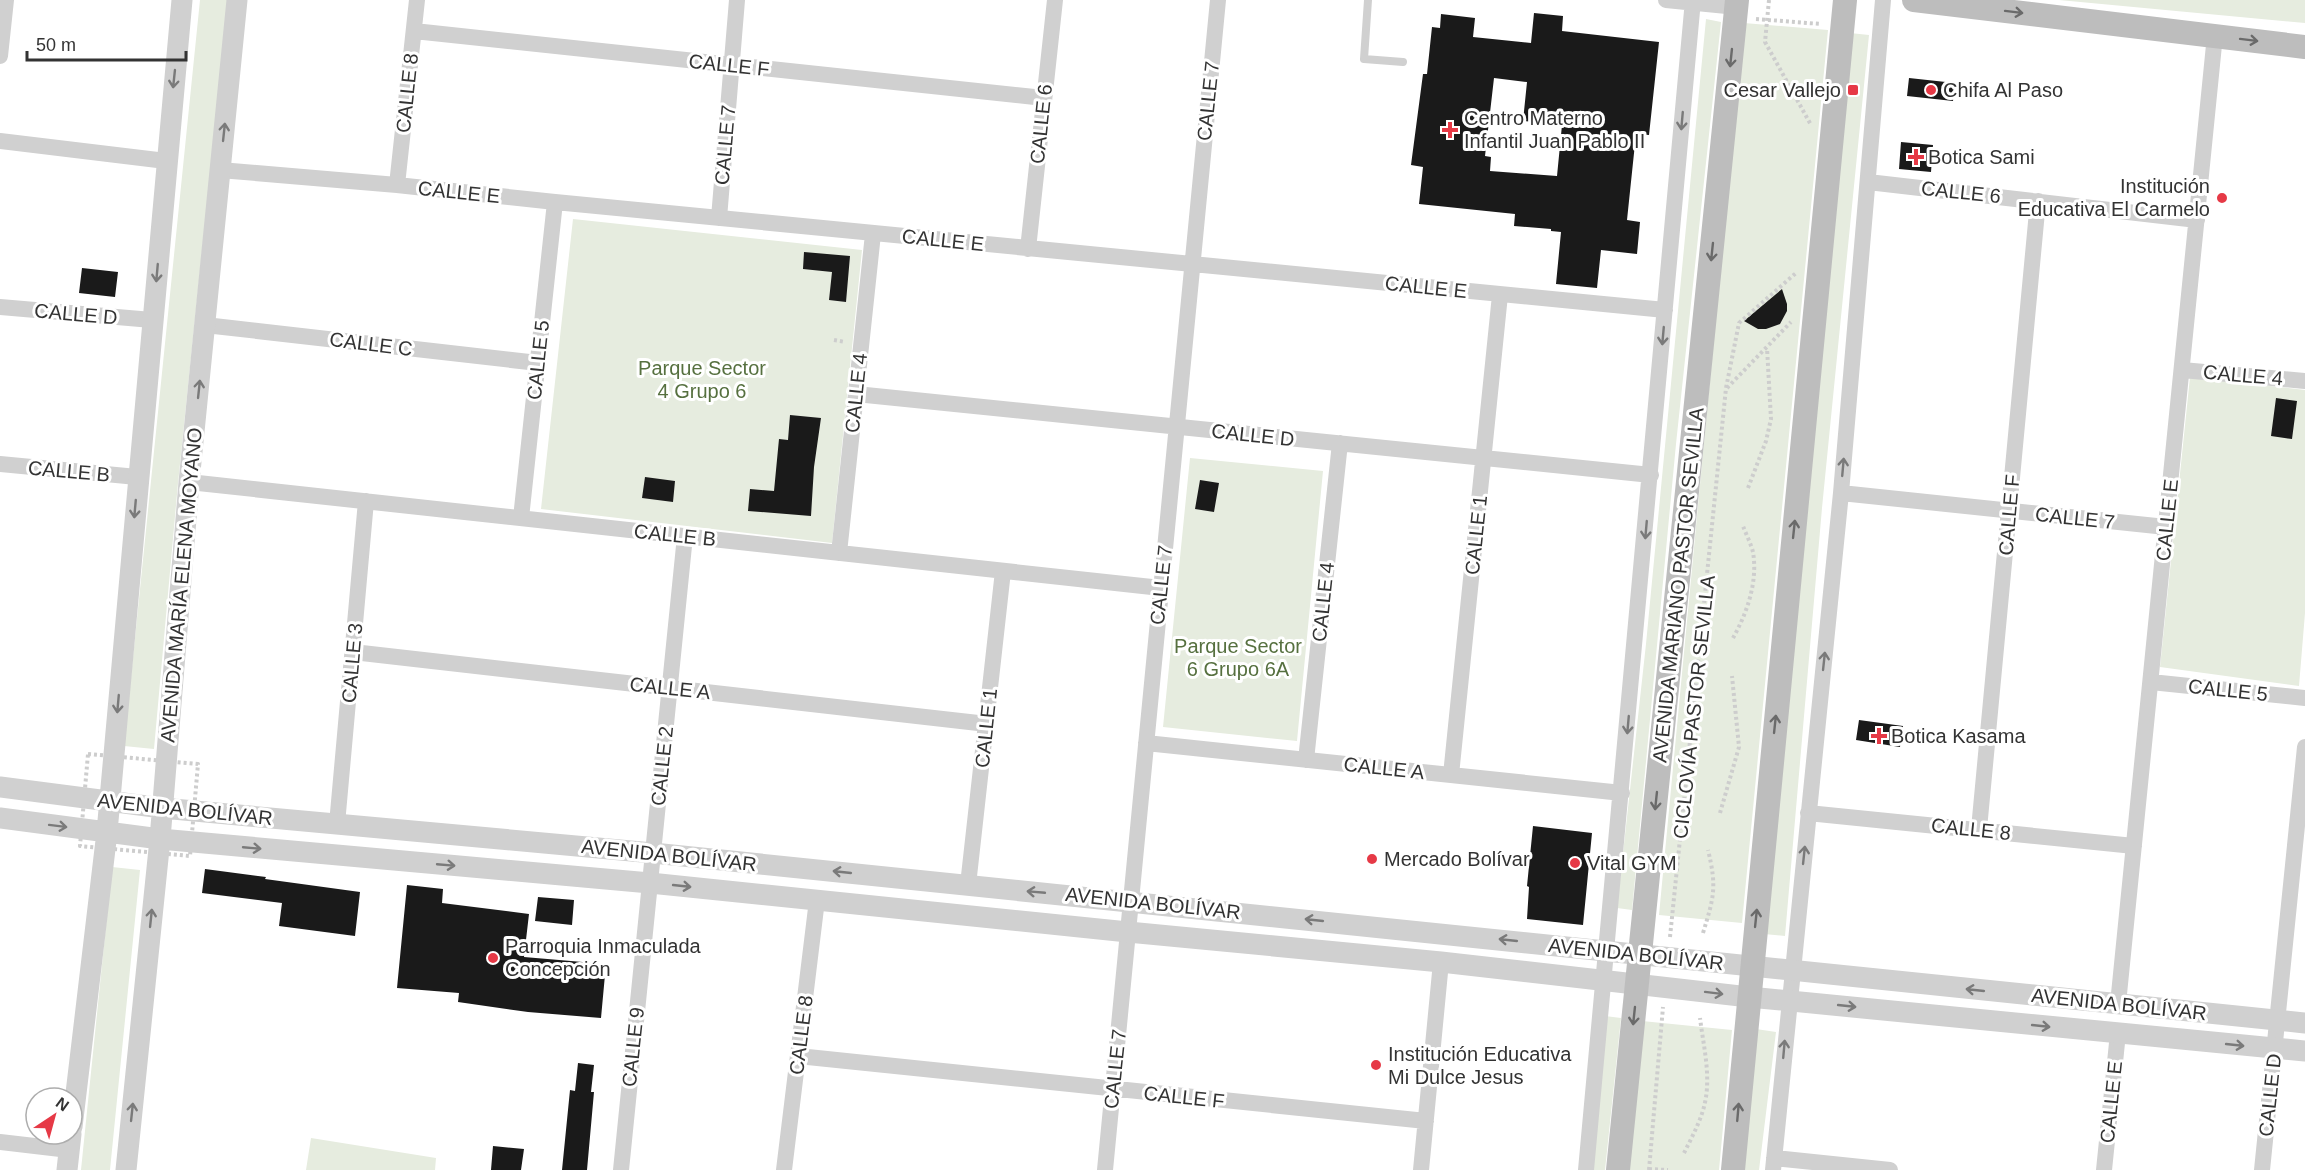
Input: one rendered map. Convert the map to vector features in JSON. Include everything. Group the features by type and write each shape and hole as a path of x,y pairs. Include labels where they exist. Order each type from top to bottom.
{"main road":[{"path":"1733,1170 1845,0"},
{"path":"1914,0 2305,47"},
{"name":"AVENIDA MARIANO PASTOR SEVILLA","path":"1618,1170 1736,8"}],"street":[{"path":"0,56 6,0"},
{"path":"77,1086 107,832 182,0"},
{"name":"AVENIDA MARÍA ELENA MOYANO","path":"126,1170 160,839 189,482 237,0"},
{"name":"CALLE 8","path":"398,185 417,0"},
{"name":"CALLE 7","path":"719,218 737,0"},
{"name":"CALLE 6","path":"1028,249 1054,0"},
{"name":"CALLE 7","path":"1105,1170 1218,0"},
{"path":"1666,0 1692,1 1736,8"},
{"path":"1883,0 1841,493 1773,1164 1890,1170"},
{"name":"AVENIDA MARIANO PASTOR SEVILLA","path":"1587,1170 1692,1"},
{"name":"CALLE F","path":"414,31 1044,98"},
{"name":"CALLE E","path":"2118,1004 2215,35"},
{"path":"0,141 166,161"},
{"name":"CALLE E","path":"220,170 398,185 873,234 1665,310"},
{"name":"CALLE 6","path":"1868,182 2196,220"},
{"name":"CALLE F","path":"1979,830 2038,201"},
{"name":"CALLE 5","path":"521,518 555,202"},
{"name":"CALLE 4","path":"838,553 873,234"},
{"name":"CALLE 1","path":"1451,775 1500,295"},
{"name":"CALLE D","path":"0,307 152,320"},
{"name":"CALLE C","path":"205,325 538,363"},
{"name":"CALLE 4","path":"2181,370 2305,381"},
{"name":"CALLE D","path":"856,394 1651,475"},
{"name":"CALLE 4","path":"1306,760 1340,443"},
{"name":"CALLE B","path":"0,464 138,477"},
{"name":"CALLE B","path":"189,482 1161,588"},
{"name":"CALLE 7","path":"1841,493 2166,527"},
{"name":"CALLE 3","path":"337,824 366,501"},
{"name":"CALLE 2","path":"653,853 685,536"},
{"name":"CALLE 1","path":"968,885 1003,571"},
{"name":"CALLE A","path":"353,652 987,724"},
{"name":"CALLE 5","path":"2151,682 2305,698"},
{"name":"CALLE A","path":"1146,743 1622,794"},
{"name":"CALLE D","path":"2262,1170 2278,1020 2300,855 2305,747"},
{"name":"AVENIDA BOLÍVAR","path":"0,787 162,808 653,853 2305,1023"},
{"name":"CALLE 8","path":"1808,813 2134,846"},
{"name":"AVENIDA BOLÍVAR","path":"0,818 160,839 650,883 1442,962 1749,997 2305,1052"},
{"name":"CALLE 9","path":"621,1170 653,853"},
{"name":"CALLE 8","path":"784,1170 817,900"},
{"path":"1421,1170 1442,962"},
{"name":"CALLE E","path":"2104,1170 2118,1033"},
{"name":"CALLE F","path":"798,1056 1426,1121"},
{"path":"0,1142 69,1151"}],"lane":[{"path":"1368,0 1364,58 1402,62"}],"path":[{"path":"1769,0 1765,42 1814,131"},
{"path":"1736,8 1767,20 1843,25"},
{"name":"CICLOVÍA PASTOR SEVILLA","path":"1668,957 1726,388 1739,323 1796,272 1796,282"},
{"path":"1726,388 1792,321 1792,311"},
{"path":"1748,488 1766,441 1771,419 1767,348"},
{"path":"1733,638 1740,625 1753,586 1753,552 1743,526"},
{"path":"1720,813 1739,747 1732,676"},
{"path":"1703,933 1714,896 1713,871 1708,850"},
{"path":"1665,987 1649,1169 1668,1170"},
{"path":"1684,1153 1698,1126 1706,1096 1707,1079 1700,1018"}],"green space":[{"path":"200,0 228,0 178,483 154,749 124,746"},
{"path":"2059,0 2305,0 2305,23"},
{"path":"1706,19 1721,22 1676,444 1632,910 1617,908 1646,644"},
{"path":"1744,23 1828,30 1742,923 1659,915"},
{"path":"1850,33 1869,35 1822,508 1785,936 1764,934"},
{"name":"Parque Sector 4 Grupo 6","path":"573,219 862,250 832,543 541,509"},
{"path":"2190,377 2305,390 2305,613 2299,686 2160,667"},
{"name":"Parque Sector 6 Grupo 6A","path":"1190,458 1323,471 1297,741 1163,727"},
{"path":"112,867 140,870 110,1170 81,1170"},
{"path":"1605,1016 1621,1018 1605,1170 1590,1170"},
{"path":"1642,1021 1732,1030 1719,1170 1627,1170"},
{"path":"1756,1029 1776,1032 1759,1170 1743,1170"},
{"path":"311,1138 436,1158 435,1170 306,1170"}],"building":[{"path":"1534,13 1563,16 1562,31 1659,42 1649,135 1636,134 1627,220 1640,222 1637,254 1601,250 1597,288 1556,284 1561,232 1514,226 1515,214 1419,204 1423,167 1411,165 1423,74 1427,74 1432,27 1440,28 1441,14 1475,18 1473,37 1531,43","holes":["1494,78 1527,82 1523,121 1562,125 1557,176 1490,171 1491,157 1485,156"]},
{"name":"Chifa Al Paso","path":"1909,78 1955,83 1953,101 1907,96"},
{"name":"Botica Sami","path":"1901,142 1933,145 1931,172 1899,169"},
{"path":"804,252 850,256 846,302 829,300 832,272 803,269"},
{"path":"82,268 118,272 115,297 79,293"},
{"path":"1782,289 1787,311 1780,324 1758,329 1744,321"},
{"path":"2276,398 2297,401 2292,439 2271,436"},
{"path":"790,415 821,418 814,467 811,516 748,511 750,489 774,491 779,439 788,440"},
{"path":"645,477 675,481 673,502 642,498"},
{"path":"1200,480 1219,483 1214,512 1195,509"},
{"name":"Botica Kasama","path":"1859,720 1903,726 1900,747 1856,740"},
{"path":"1533,826 1592,833 1583,925 1527,919 1529,887 1527,886"},
{"path":"205,869 360,892 355,936 279,926 282,903 202,893"},
{"path":"407,885 443,889 442,903 529,914 524,957 606,964 601,1018 528,1012 458,1002 459,993 397,988"},
{"path":"538,897 574,900 572,925 535,921"},
{"path":"578,1063 594,1065 587,1170 562,1170 570,1090 575,1091"},
{"path":"493,1146 524,1149 521,1170 491,1170"}],"place":[{"name":"Cesar Vallejo","path":"1853,90"},
{"name":"Chifa Al Paso","path":"1931,90"},
{"name":"Centro Materno Infantil Juan Pablo II","path":"1450,130"},
{"name":"Botica Sami","path":"1916,157"},
{"name":"Institución Educativa El Carmelo","path":"2222,198"},
{"name":"Botica Kasama","path":"1879,736"},
{"name":"Mercado Bolívar","path":"1372,859"},
{"name":"Vital GYM","path":"1575,863"},
{"name":"Parroquia Inmaculada Concepción","path":"493,958"},
{"name":"Institución Educativa Mi Dulce Jesus","path":"1376,1065"}]}
